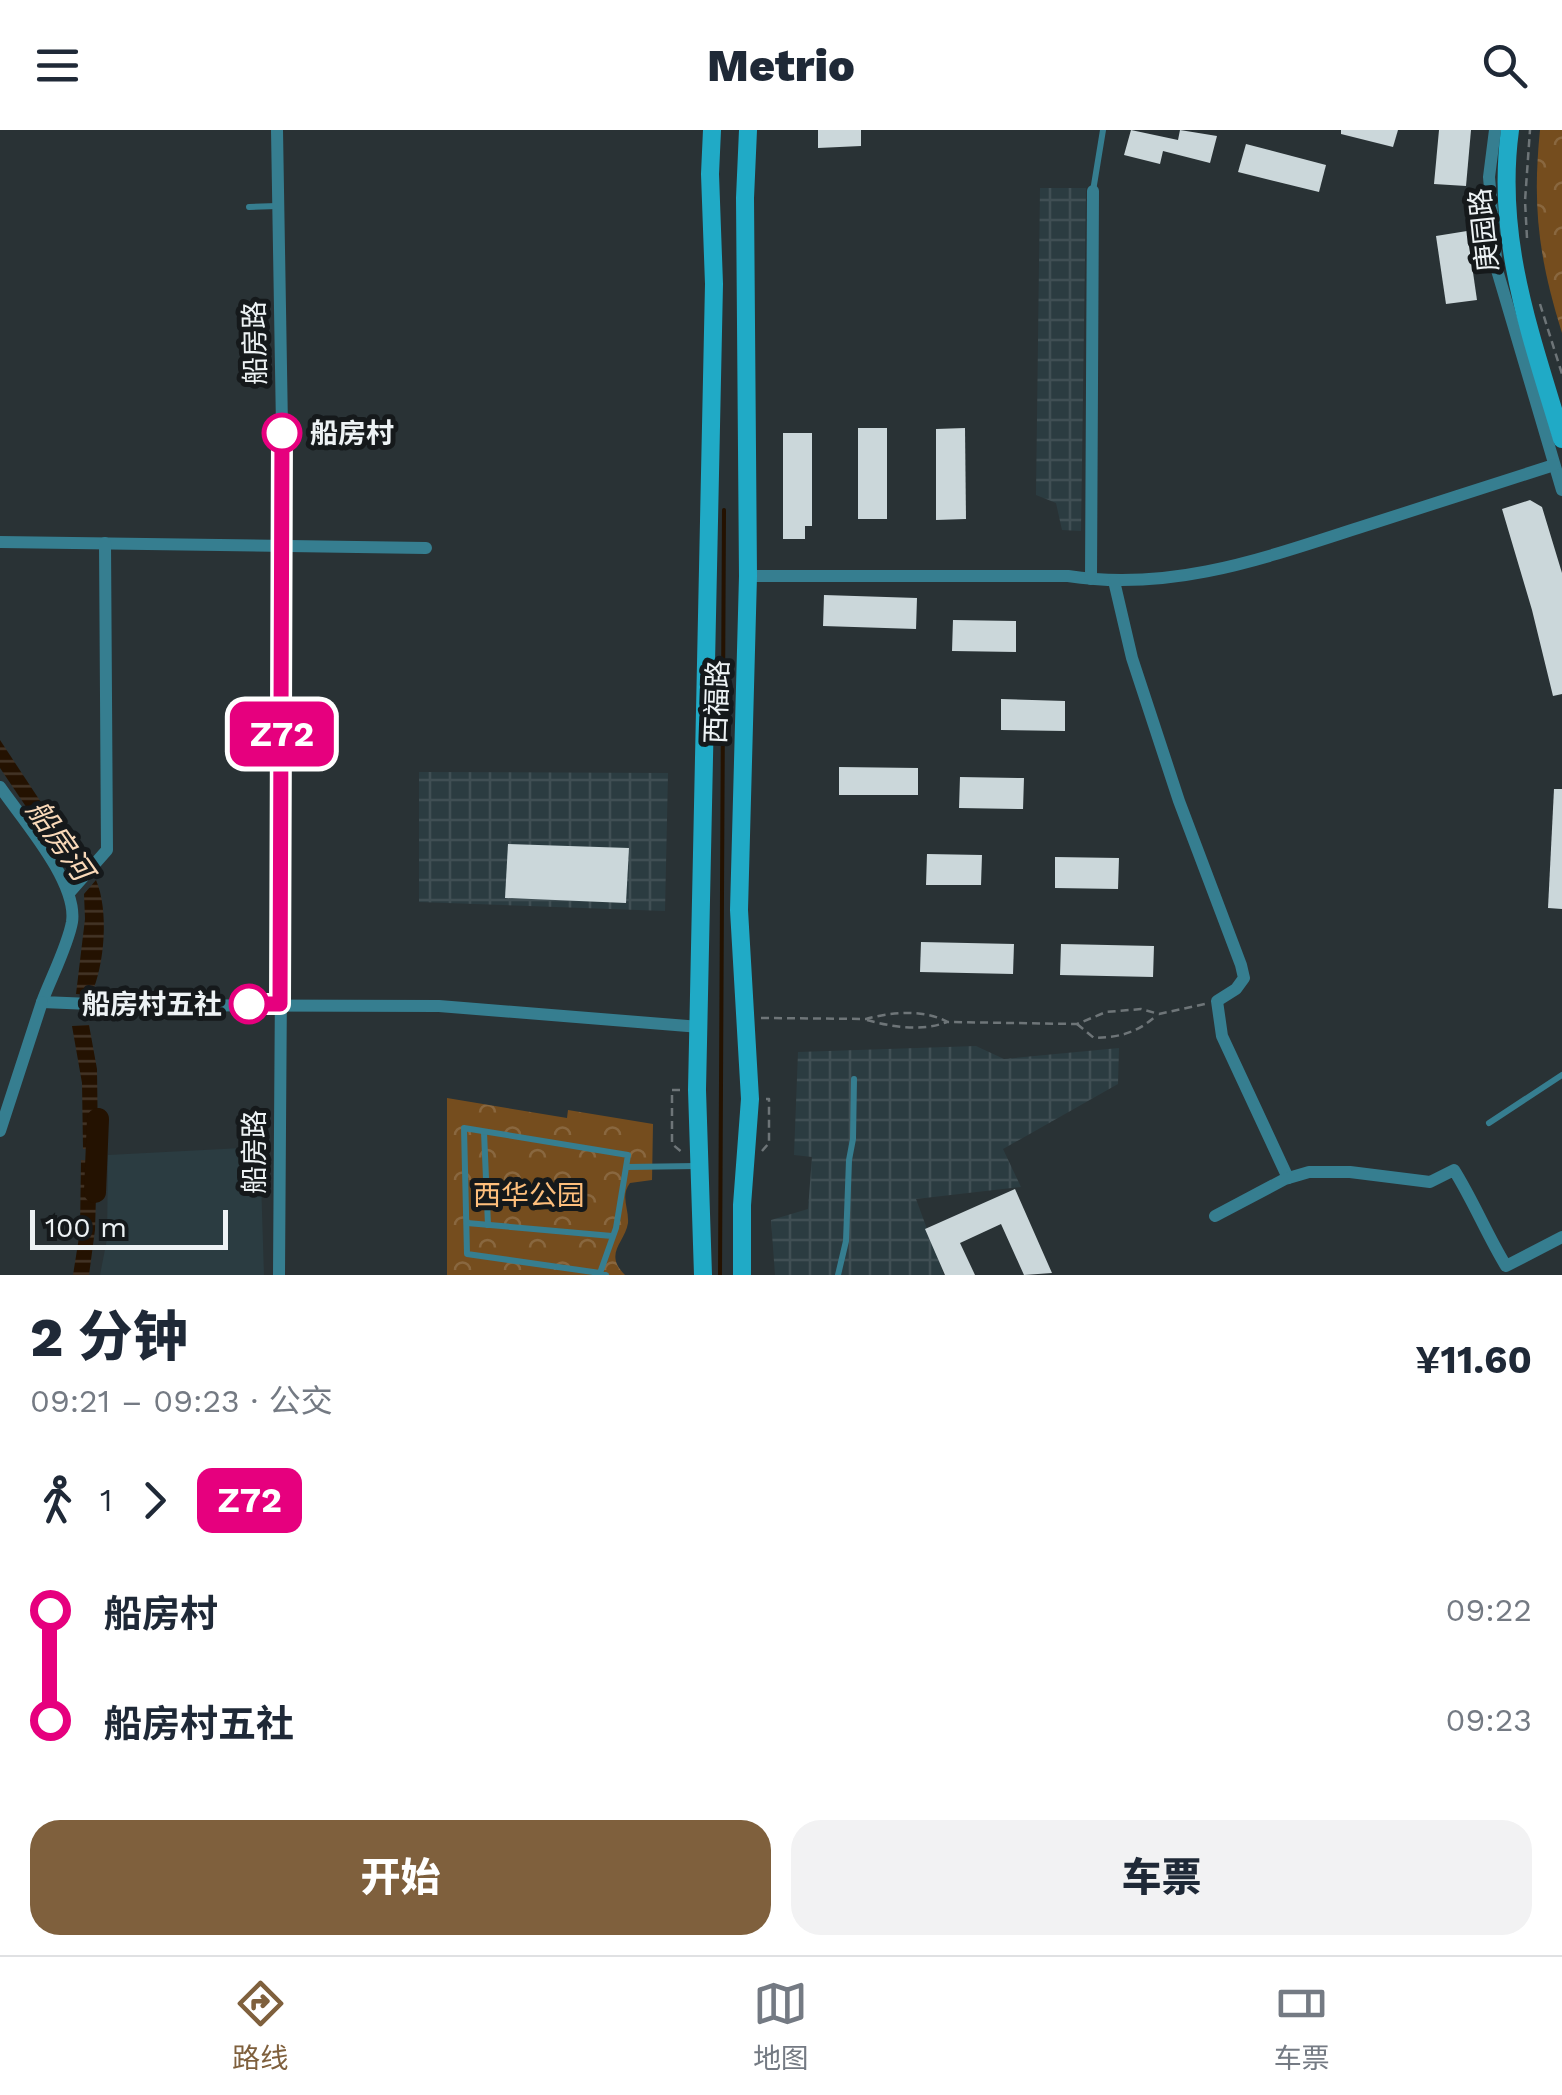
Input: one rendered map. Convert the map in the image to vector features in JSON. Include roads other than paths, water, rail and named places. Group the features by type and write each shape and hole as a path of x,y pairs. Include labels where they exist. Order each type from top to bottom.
{"main road":[{"name":"西福路","path":"704,1275 697,1126 714,284 712,130"},
{"name":"西福路","path":"742,1275 742,1205 750,1099 739,910 748,576 748,130"},
{"name":"庚园路","path":"1510,130 1505,195 1508,239 1520,299 1562,439"}],"street":[{"name":"船房路","path":"277,130 284,546 279,1275"},
{"path":"1495,130 1489,177 1497,270 1562,490"},
{"path":"1090,579 1093,191"},
{"path":"748,576 1068,576 1114,581 1182,578 1252,562 1554,465"},
{"path":"0,542 426,548"},
{"path":"68,893 108,850 105,543"},
{"path":"1114,581 1132,658 1179,801 1242,965 1244,978 1236,989 1217,1001 1222,1036 1288,1178"},
{"path":"0,786 61,876 72,921 0,1130"},
{"path":"42,1002 439,1006 700,1027"},
{"path":"1215,1216 1288,1178 1309,1172 1350,1172 1430,1182 1454,1170 1506,1266 1562,1236"}],"lane":[{"path":"1093,191 1103,130"},
{"path":"249,208 278,206"},
{"path":"1488,1124 1562,1075"},
{"path":"838,1275 846,1241 854,1078"},
{"path":"464,1128 628,1156 627,1166 603,1274 467,1254 464,1128"},
{"path":"484,1132 488,1225"},
{"path":"627,1166 700,1166"},
{"path":"467,1223 612,1236"}],"water":[{"path":"0,740 83,866 74,878 0,768"},
{"path":"96,880 104,922 100,969 91,995 76,994 84,894"},
{"path":"89,1025 97,1069 98,1148 83,1149 82,1083 72,1026"},
{"path":"81,1160 97,1161 95,1230 89,1275 73,1275 80,1231"}],"waterway":[{"path":"720,1275 724,510"},
{"name":"船房河","path":"95,1192 98,1119"}],"place":[{"name":"船房村","path":"282,433"},
{"name":"船房村五社","path":"249,1004"}],"park label":[{"name":"西华公园","path":"529,1195"}]}
